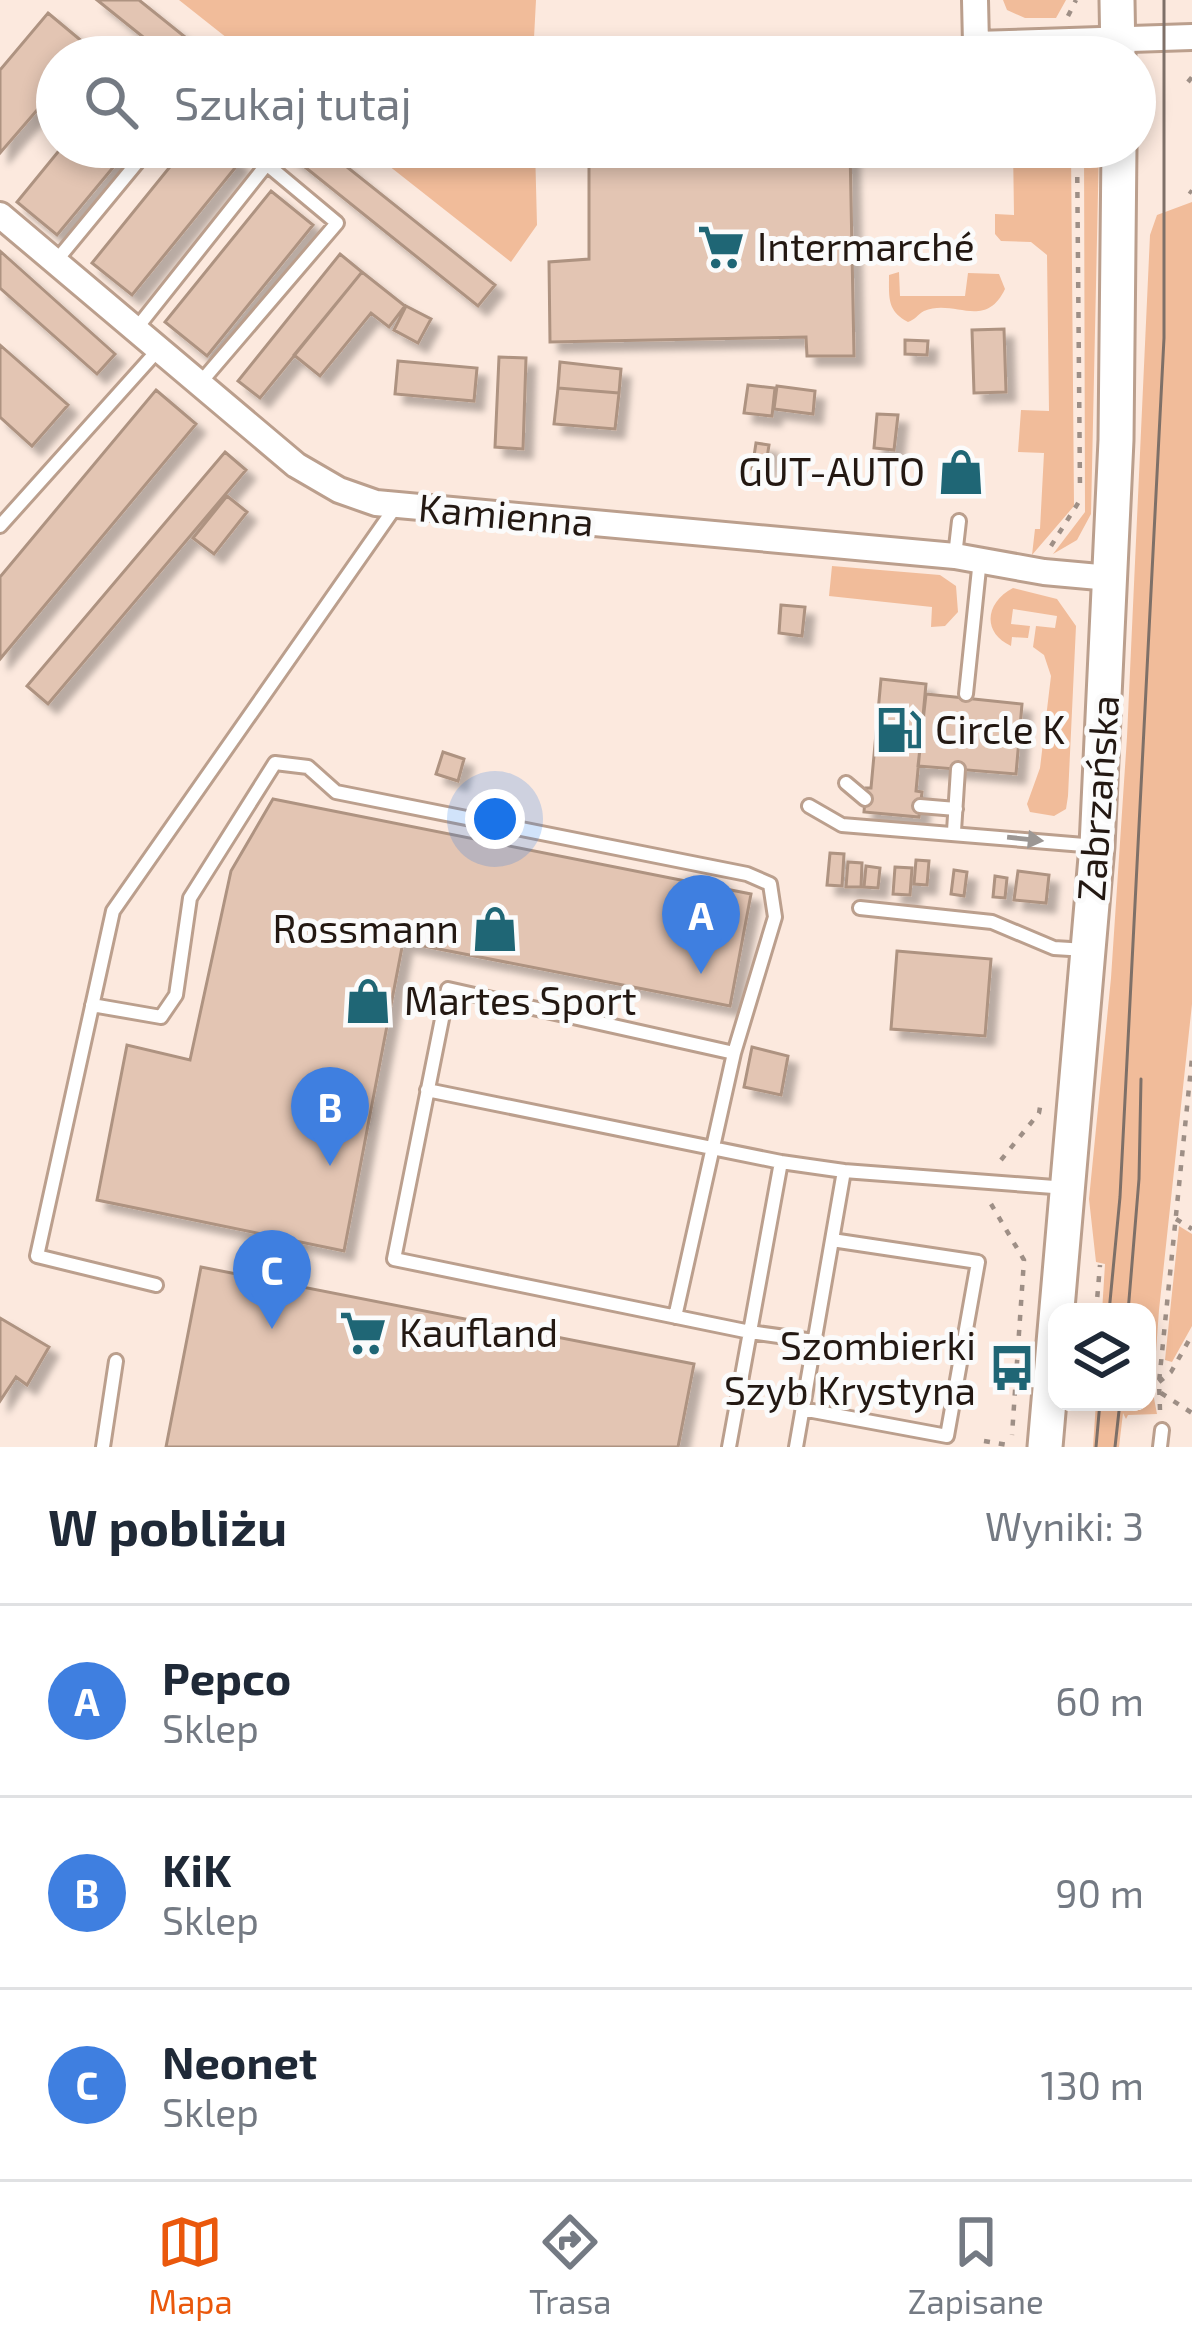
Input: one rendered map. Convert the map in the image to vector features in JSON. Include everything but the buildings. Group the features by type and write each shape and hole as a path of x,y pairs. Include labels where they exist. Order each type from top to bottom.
{"main road":[{"path":"1117,0 1118,36"},
{"name":"Zabrzańska","path":"1045,1447 1097,846 1110,578 1119,168"}],"street":[{"path":"975,0 976,36"},
{"path":"1156,42 1192,37"},
{"name":"Kamienna","path":"0,214 296,466 339,490 376,503 967,558 1110,578"}],"lane":[{"path":"56,262 133,168"},
{"path":"135,330 264,168"},
{"path":"202,382 337,223 272,168"},
{"path":"0,526 158,350"},
{"path":"156,1285 37,1256 113,911 397,505"},
{"path":"959,521 967,558 966,694"},
{"path":"92,1005 161,1017 176,995 190,898 275,764 308,767 336,792 747,874 770,884 775,917 734,1053 675,1317"},
{"path":"954,831 958,769"},
{"path":"846,783 865,799"},
{"path":"809,806 842,825 1097,846"},
{"path":"920,806 956,809"},
{"path":"860,908 992,922 1054,948 1088,950"},
{"path":"734,1053 448,989 394,1259 750,1333 814,1341"},
{"path":"427,1090 781,1162 1068,1188"},
{"path":"729,1447 781,1162"},
{"path":"796,1447 844,1171"},
{"path":"802,1409 947,1436 978,1262 832,1240"},
{"path":"103,1447 116,1361"},
{"path":"1160,1447 1162,1430"}],"path":[{"path":"1048,550 1080,505 1077,168"},
{"path":"1162,1430 1159,1382 1192,1058"},
{"path":"997,1165 1039,1113"},
{"path":"984,1441 1012,1446 1024,1261 991,1203"},
{"path":"1174,1218 1192,1229"},
{"path":"1097,1303 1100,1265"},
{"path":"1159,1382 1171,1372 1192,1335"},
{"path":"1159,1392 1192,1413"}],"shaded area":[{"path":"179,0 536,0 534,36 224,36"},
{"path":"1003,0 1066,0 1056,18 1025,18 1007,10"},
{"path":"392,168 536,168 537,225 511,262"},
{"path":"1013,168 1071,168 1074,506 1032,555 1035,529 1040,529 1044,453 1018,452 1021,410 1049,411 1047,255 1031,242 1001,241 995,234 995,214 1014,215"},
{"path":"1084,168 1099,168 1091,514 1077,540 1053,554 1085,512"},
{"path":"1192,202 1192,1004 1156,1352 1156,1303 1103,1303 1105,1264 1096,1262 1089,1199 1111,978 1150,235 1157,215"},
{"path":"899,272 900,296 965,296 968,273 999,274 1005,289 988,308 935,308 908,322 896,313 889,297 889,275"},
{"path":"832,566 940,575 956,586 958,612 945,626 931,627 932,607 829,596"},
{"path":"1013,588 1057,599 1076,626 1068,796 1066,809 1054,816 1030,812 1027,804 1040,768 1051,676 1044,655 1033,647 1036,626 1055,628 1057,616 1013,609 1011,624 1030,626 1028,638 1012,637 1011,646 1001,640 991,617 997,601"},
{"path":"1179,1226 1192,1234 1192,1326 1172,1362 1165,1360"},
{"path":"1156,1409 1157,1414 1128,1415 1126,1419 1123,1413 1119,1447 1093,1447 1095,1411"}],"tram line":[{"path":"1110,1303 1120,1197 1164,338 1164,0"},
{"path":"1129,1303 1141,1079"},
{"path":"1096,1447 1099,1411"},
{"path":"1115,1447 1119,1411"}],"place":[{"name":"Intermarché","path":"721,247"},
{"name":"GUT-AUTO","path":"961,472"},
{"name":"Circle K","path":"899,730"},
{"name":"Rossmann","path":"495,929"},
{"name":"Pepco","path":"701,974"},
{"name":"Martes Sport","path":"368,1001"},
{"name":"KiK","path":"330,1166"},
{"name":"Neonet","path":"272,1329"},
{"name":"Kaufland","path":"363,1333"},
{"name":"Szombierki Szyb Krystyna","path":"1012,1368"}]}
